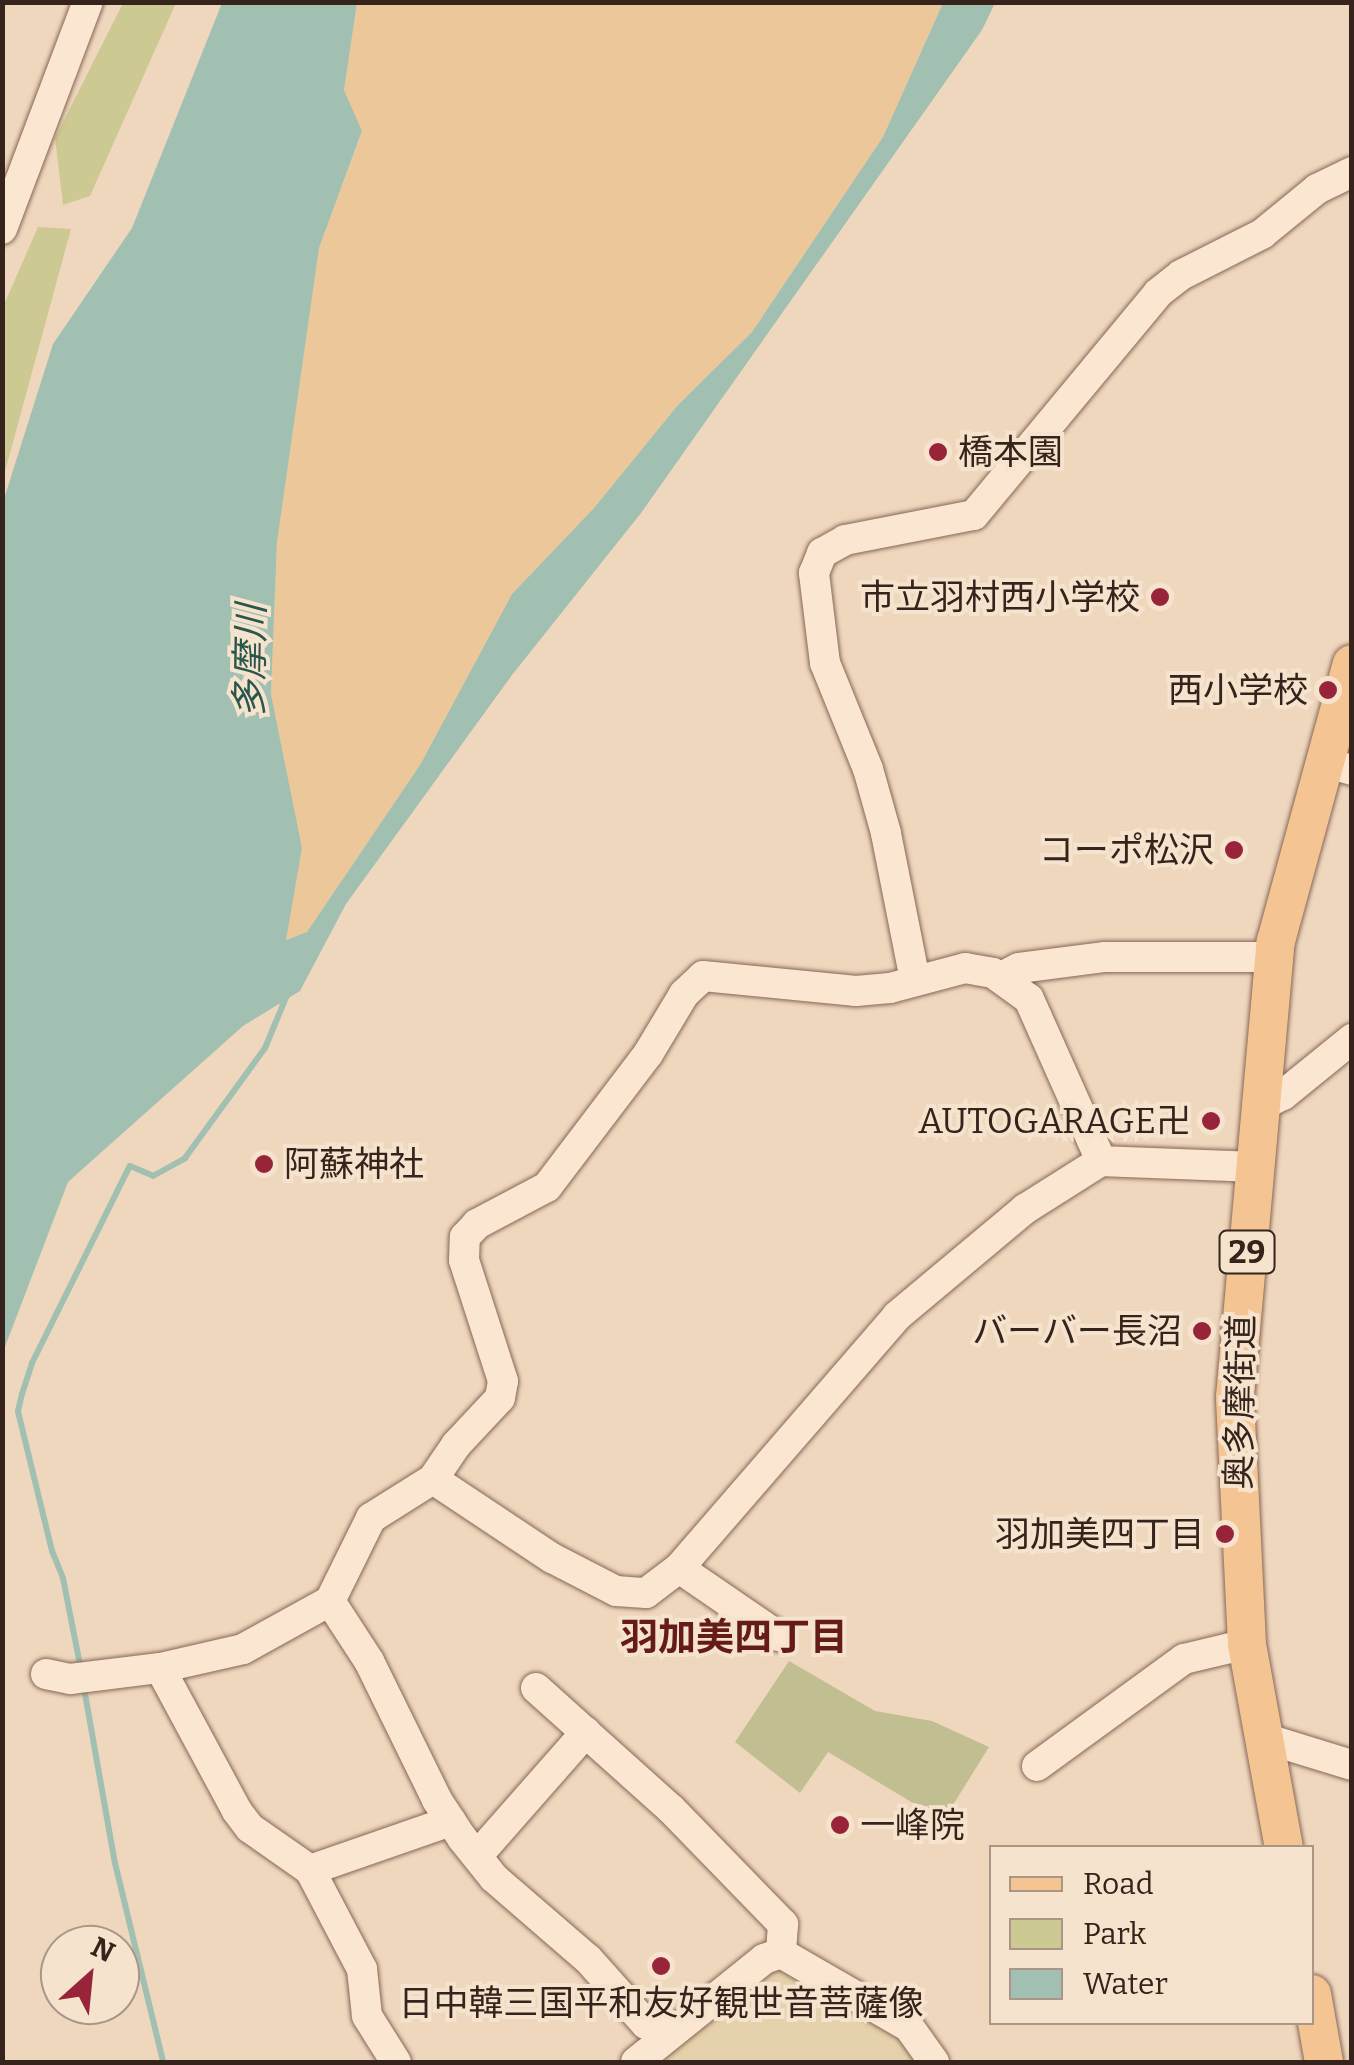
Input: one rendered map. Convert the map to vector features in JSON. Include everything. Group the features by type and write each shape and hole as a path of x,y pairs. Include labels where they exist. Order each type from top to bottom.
{"main road":[{"name":"奥多摩街道","path":"1283,1845 1248,1644 1235,1397 1264,1104 1274,956 1338,766 1352,664"},
{"path":"1314,2005 1324,2062"}],"street":[{"path":"2,228 88,2"},
{"path":"915,980 886,832 868,770 825,663 814,573 822,553 845,540 974,515 1158,293 1197,266 1262,234 1316,189 1352,172"},
{"path":"1001,976 1018,968 1105,957 1274,956"},
{"path":"69,1677 160,1668 242,1649 330,1601 372,1518 433,1479 504,1388 462,1244 477,1224 547,1188 638,1068 690,985 711,975 873,991 965,968 1001,976 1029,999 1101,1161"},
{"path":"1264,1104 1283,1095 1352,1039"},
{"path":"433,1479 552,1558 616,1591 646,1593 679,1568 896,1316 1025,1209 1101,1161 1255,1167"},
{"path":"679,1568 778,1636"},
{"path":"330,1601 369,1661 451,1821 476,1856 494,1878 588,1959 646,2024 670,2032"},
{"path":"1037,1766 1184,1658 1248,1644"},
{"path":"160,1668 236,1812 250,1828 310,1870 362,1969 367,2016 396,2062"},
{"path":"536,1688 671,1809 784,1924 780,1954"},
{"path":"476,1856 586,1732"},
{"path":"1264,1738 1352,1765"},
{"path":"310,1870 451,1821"},
{"path":"636,2062 764,1958 780,1954 909,2027 934,2062"}],"shaded area":[{"path":"789,1661 875,1711 932,1721 989,1747 943,1821 828,1752 800,1793 735,1742"},
{"path":"770,1969 784,1970 828,1999 894,2030 918,2062 649,2062"}],"green space":[{"path":"123,3 176,3 90,196 63,205 55,138"},
{"path":"38,227 71,229 3,479 3,307"}],"sand":[{"path":"357,3 943,3 883,137 752,332 678,405 594,508 512,594 420,765 307,932 285,940 302,848 271,694 277,542 319,248 362,132 344,90"}],"water":[{"name":"多摩川","path":"222,3 357,3 344,90 362,131 319,248 277,542 271,694 302,848 286,940 307,932 420,765 512,594 594,508 678,405 752,332 883,137 943,3 995,3 982,30 641,513 512,675 346,904 300,991 243,1026 68,1182 3,1352 3,502 53,344 132,228"}],"waterway":[{"path":"81,1670 63,1578 52,1551 18,1411 22,1394 32,1363 130,1166 153,1176 185,1158 265,1048 287,995"},
{"path":"84,1688 115,1863 163,2062"}],"place":[{"name":"橋本園","path":"938,452"},
{"name":"市立羽村西小学校","path":"1160,597"},
{"name":"西小学校","path":"1328,690"},
{"name":"コーポ松沢","path":"1234,850"},
{"name":"AUTOGARAGE卍","path":"1211,1121"},
{"name":"阿蘇神社","path":"264,1164"},
{"name":"バーバー長沼","path":"1202,1331"},
{"name":"羽加美四丁目","path":"1225,1534"},
{"name":"一峰院","path":"840,1825"},
{"name":"日中韓三国平和友好観世音菩薩像","path":"661,1966"}],"district":[{"name":"羽加美四丁目","path":"734,1638"}]}
